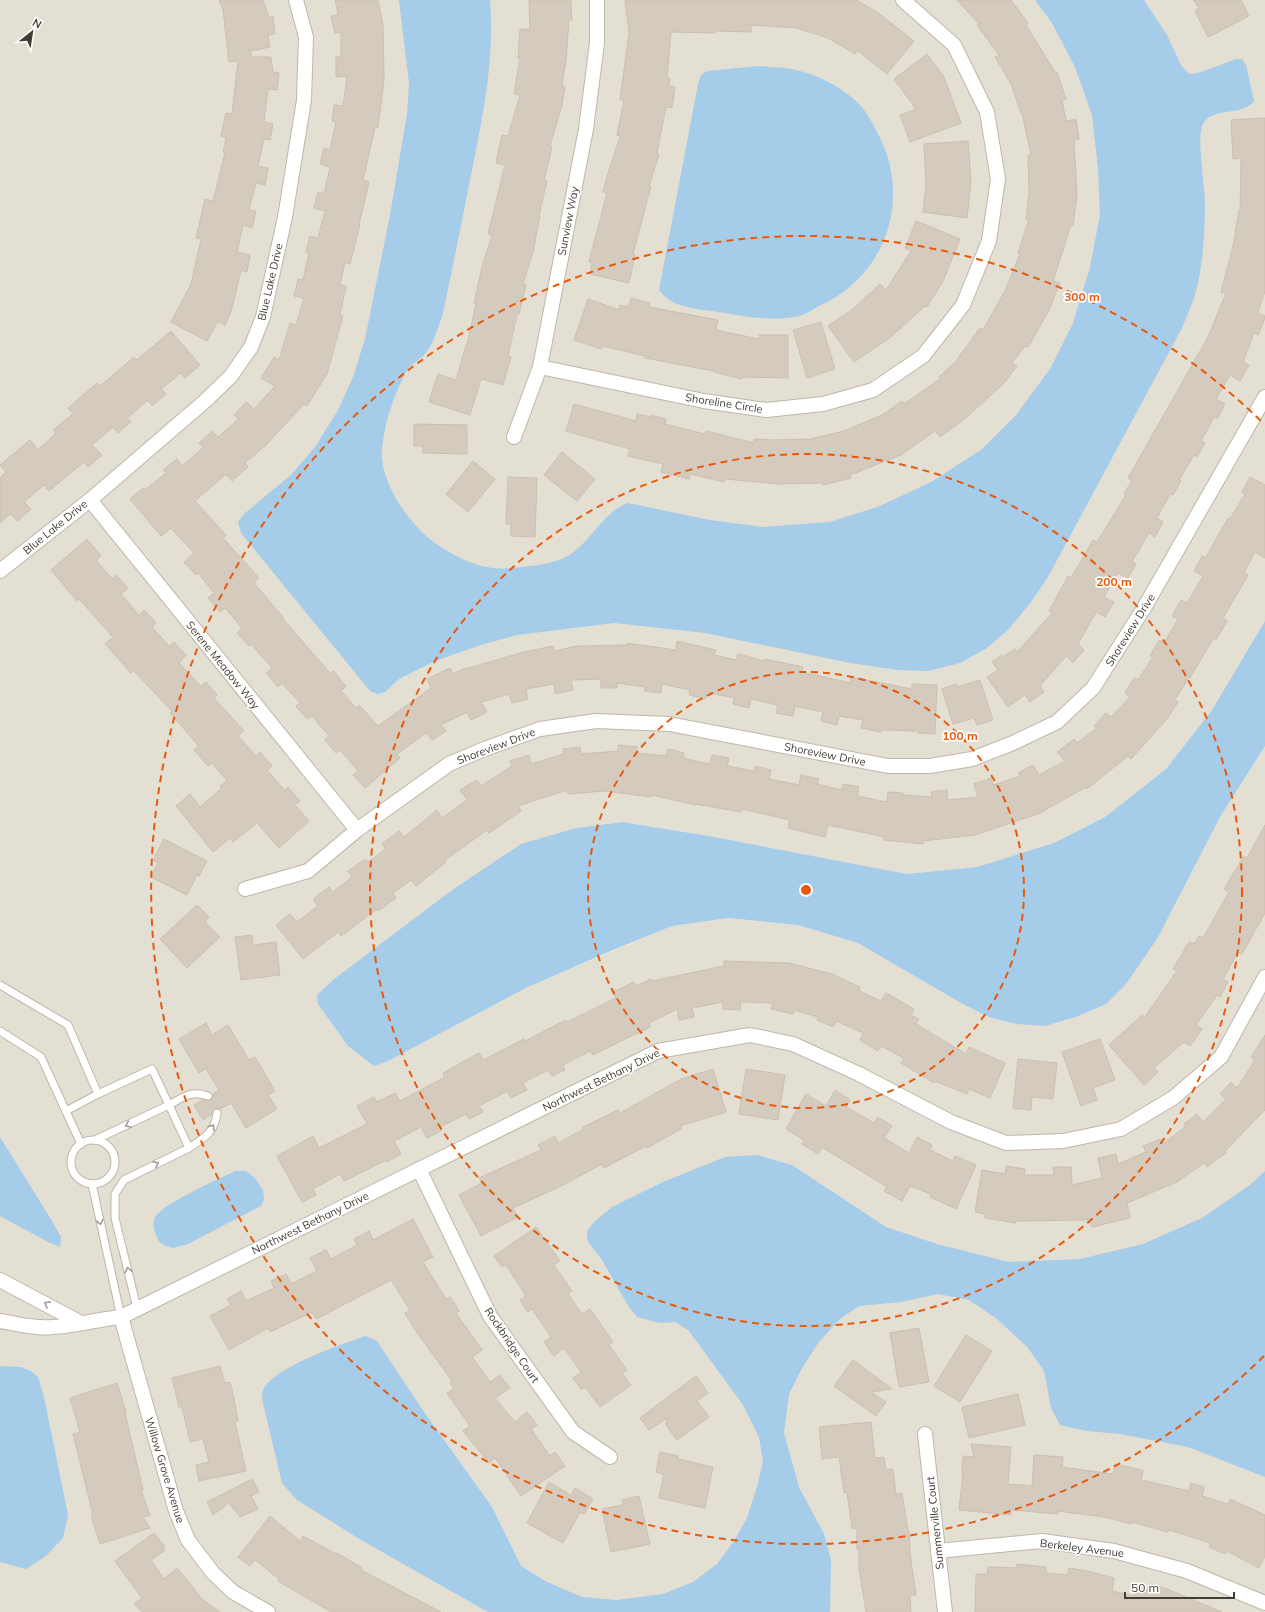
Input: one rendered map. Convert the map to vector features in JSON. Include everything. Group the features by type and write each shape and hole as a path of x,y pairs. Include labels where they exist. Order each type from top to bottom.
{"street":[{"name":"Blue Lake Drive","path":"0,571 90,500 204,402 231,376 252,347 263,317 283,224 304,100 306,37 296,0"},
{"name":"Sunview Way","path":"514,437 540,367 586,129 597,43 598,0"},
{"name":"Shoreline Circle","path":"540,367 704,401 766,410 823,404 873,390 924,356 963,305 989,241 998,179 987,112 954,45 903,0"},
{"name":"Shoreview Drive","path":"245,889 308,871 357,830 449,764 487,748 540,729 596,721 669,724 888,766 930,766 972,759 1013,743 1057,722 1093,688 1144,608 1265,397"},
{"name":"Serene Meadow Way","path":"90,500 357,830"},
{"name":"Northwest Bethany Drive","path":"0,1321 20,1325 53,1328 121,1317 658,1051 750,1035 793,1044 859,1074 951,1122 1006,1143 1063,1141 1121,1129 1173,1098 1221,1057 1265,977"},
{"name":"Rockbridge Court","path":"418,1169 490,1316 573,1432 610,1457"},
{"path":"0,1280 81,1323"},
{"name":"Willow Grove Avenue","path":"121,1317 176,1511 188,1540 213,1573 233,1592 268,1612"},
{"name":"Summerville Court","path":"925,1434 945,1612"},
{"name":"Berkeley Avenue","path":"938,1551 1042,1541 1114,1550 1187,1571 1265,1603"}],"lane":[{"path":"0,985 68,1026 98,1094"},
{"path":"0,1031 41,1057 81,1144"},
{"path":"66,1110 152,1070 189,1148"},
{"path":"95,1140 103,1142 113,1153 115,1160 114,1168 111,1175 106,1180 92,1184 85,1183 79,1179 72,1168 72,1154 81,1144 95,1140 191,1094 199,1093 208,1096"},
{"path":"137,1308 115,1218 115,1194 124,1180 189,1148 203,1139 216,1122 217,1113"},
{"path":"111,1175 124,1180"},
{"path":"92,1184 121,1317"}],"shaded area":[{"path":"0,0 1265,0 1265,621 1212,710 1166,769 1105,817 1054,843 977,867 907,874 709,836 622,822 576,828 521,844 452,890 334,979 317,995 374,1066 388,1061 526,988 672,926 728,918 798,925 858,943 961,1003 1045,1026 1076,1017 1106,1004 1265,746 1265,1612 0,1612"}],"water":[{"path":"399,0 490,0 491,46 479,136 442,317 430,347 424,355 408,369 394,398 387,419 383,442 382,458 384,470 388,482 401,507 428,538 464,560 486,567 499,568 515,568 543,564 556,561 567,556 577,550 609,515 628,503 710,520 763,527 830,522 880,506 933,481 982,449 1016,415 1050,369 1073,323 1090,267 1100,215 1098,169 1092,115 1075,67 1052,23 1035,0 1144,0 1167,35 1181,65 1189,74 1198,73 1236,59 1242,59 1246,65 1254,101 1243,109 1221,113 1208,118 1203,124 1201,131 1200,140 1205,195 1204,236 1202,259 1195,296 1188,314 1182,328 1048,577 1031,602 1009,629 987,648 960,663 928,671 898,670 850,663 705,633 614,623 517,635 481,645 435,661 399,679 385,692 378,694 370,691 241,533 238,522 245,513 291,475 315,447 338,410 353,377 365,339 390,215 407,114 409,83"},
{"path":"758,66 787,68 818,77 843,91 858,103 867,114 879,136 889,160 893,185 892,210 886,234 876,256 861,276 842,293 810,311 797,316 785,318 768,319 689,308 665,297 659,290 698,84 701,75 707,71"},
{"path":"1265,621 1265,746 1220,817 1157,939 1126,984 1106,1004 1076,1017 1045,1026 1017,1024 989,1017 961,1003 858,943 798,925 728,918 672,926 613,950 526,988 388,1061 374,1066 348,1046 318,1004 317,995 334,979 452,890 521,844 576,828 622,822 709,836 907,874 977,867 1054,843 1105,817 1166,769 1212,710"},
{"path":"0,1137 61,1237 60,1247 0,1216"},
{"path":"757,1155 792,1165 886,1227 937,1244 1009,1262 1080,1259 1143,1244 1202,1218 1250,1185 1265,1171 1265,1477 1188,1447 1120,1434 1087,1431 1060,1425 1051,1408 1044,1371 1028,1348 997,1319 969,1300 938,1294 901,1302 859,1306 840,1319 819,1342 802,1368 789,1394 784,1433 799,1487 824,1534 831,1560 830,1612 488,1612 361,1540 297,1500 282,1483 262,1399 263,1390 270,1381 294,1365 310,1357 366,1336 377,1341 424,1412 492,1507 521,1566 545,1581 582,1597 617,1600 663,1594 693,1582 717,1564 734,1541 747,1518 757,1487 763,1461 759,1437 743,1405 689,1331 676,1322 660,1323 637,1317 627,1304 602,1260 587,1240 587,1231 594,1222 612,1207 663,1182 725,1157"},
{"path":"235,1171 246,1171 255,1178 263,1190 264,1200 261,1206 188,1244 173,1248 165,1246 159,1242 154,1229 154,1219 161,1211 180,1198"},
{"path":"0,1366 21,1367 31,1371 38,1377 44,1397 68,1515 63,1538 46,1556 26,1569 0,1562"}],"building":[{"path":"219,0 263,0 269,17 273,16 275,34 268,35 270,47 251,51 251,57 271,57 273,72 279,73 277,90 268,89 264,122 273,124 270,140 264,139 258,166 268,168 265,185 256,183 249,210 256,211 252,228 243,225 237,252 250,255 247,272 241,270 231,312 225,325 218,321 207,341 171,322 191,284 201,239 196,238 205,199 213,201 225,153 223,152 226,137 221,136 226,113 232,114 238,61 229,62 223,10"},
{"path":"335,0 378,0 383,25 384,80 378,128 375,127 363,180 369,182 350,264 345,262 340,285 346,286 340,315 343,316 327,374 307,406 304,404 266,445 245,463 248,467 232,481 226,474 195,501 226,535 223,538 259,578 254,583 283,617 282,618 330,673 333,671 346,686 341,691 356,708 359,705 378,726 431,688 427,679 450,668 453,674 465,668 524,652 553,646 554,651 577,646 627,645 627,643 676,650 677,641 716,650 714,655 736,660 738,654 765,661 765,659 803,667 802,672 850,683 851,677 912,689 912,684 937,685 935,734 918,733 918,731 882,730 881,732 861,728 863,720 839,716 837,725 821,721 823,712 795,706 793,716 776,713 778,705 751,699 749,708 733,704 734,698 706,692 705,699 689,695 690,690 662,684 661,693 644,691 645,687 617,683 617,688 601,688 601,679 571,680 573,690 555,694 554,684 526,689 528,699 512,703 509,694 481,702 487,712 471,720 467,712 441,725 446,731 432,740 426,733 397,754 400,758 365,788 353,775 358,771 340,750 336,753 325,740 329,736 312,716 307,719 296,706 300,703 282,683 278,687 266,673 272,668 251,644 249,646 237,633 242,628 225,608 220,612 208,598 214,593 198,573 196,575 184,562 194,553 171,528 161,536 130,499 143,488 145,490 166,473 163,470 177,459 182,466 203,448 199,443 212,431 218,437 239,419 234,415 246,402 254,409 275,386 261,378 274,357 279,360 290,323 296,325 304,298 294,296 298,279 303,280 309,253 306,252 310,236 318,238 325,211 314,208 318,192 324,194 330,167 320,164 324,148 330,150 336,122 332,121 334,105 343,106 347,76 336,77 336,57 341,57 341,32 335,33 331,16 338,15"},
{"path":"529,0 571,0 572,20 569,20 566,60 562,86 565,87 562,105 550,146 552,147 544,181 547,181 539,215 533,252 523,284 526,285 519,314 517,314 508,356 511,357 503,385 481,379 470,415 429,402 438,374 456,380 467,345 482,267 492,235 488,234 505,165 496,163 502,135 508,136 520,95 514,94 520,58 518,58 520,29 530,30"},
{"path":"625,0 856,0 877,12 914,41 887,74 857,50 855,54 828,38 797,28 751,25 751,32 671,32 667,78 670,78 669,86 675,87 672,108 666,107 657,153 659,154 649,186 651,186 633,254 635,255 629,283 590,274 592,263 589,262 607,193 603,192 620,136 617,135 624,100 620,100 629,33"},
{"path":"957,0 1011,0 1028,23 1026,25 1055,72 1057,72 1066,99 1062,100 1066,121 1076,119 1079,139 1074,140 1077,196 1073,225 1071,225 1053,281 1060,283 1049,310 1028,347 1025,346 1012,363 1017,366 1004,383 966,418 940,437 935,431 901,455 850,475 851,478 823,485 822,483 779,484 725,479 724,482 690,474 689,479 661,472 663,464 628,456 630,449 566,431 574,404 636,421 637,414 651,417 651,415 666,419 665,424 705,434 706,431 754,443 754,439 810,439 844,431 882,415 902,401 904,404 941,378 939,377 956,361 980,328 983,330 1005,291 1020,254 1018,253 1029,219 1026,219 1029,193 1028,155 1031,155 1022,113 1011,84 995,57 999,55 977,25 979,24"},
{"path":"1193,0 1241,0 1249,16 1208,37 1195,11 1199,8"},
{"path":"927,54 944,77 961,123 910,142 900,115 916,109 894,79"},
{"path":"1265,118 1265,291 1258,313 1265,316 1265,318 1258,335 1254,333 1243,362 1249,365 1240,381 1230,375 1216,399 1225,404 1217,419 1214,417 1201,441 1205,443 1197,457 1194,455 1179,480 1181,481 1173,495 1170,494 1157,518 1163,522 1155,537 1149,533 1132,562 1136,564 1128,578 1118,573 1104,597 1114,602 1105,617 1096,612 1078,644 1084,650 1073,663 1066,656 1040,686 1044,692 1030,702 1025,695 1008,707 987,677 998,670 992,662 1015,649 1017,652 1052,613 1049,611 1068,576 1071,578 1093,540 1097,542 1126,495 1124,494 1132,480 1128,478 1208,337 1226,293 1221,292 1233,246 1240,210 1241,158 1233,159 1231,120"},
{"path":"968,141 971,183 967,218 923,212 926,185 924,144"},
{"path":"916,221 960,239 943,281 927,307 925,306 891,337 854,362 828,326 853,309 880,284 886,290 911,251 905,248"},
{"path":"631,298 650,303 649,307 718,320 716,330 759,339 759,335 788,335 788,378 743,377 742,379 714,371 645,358 645,356 602,346 601,349 574,340 588,299 619,310 620,305 629,307"},
{"path":"821,322 835,369 807,378 793,330"},
{"path":"171,331 200,365 185,378 181,373 161,389 166,394 152,406 148,400 127,418 131,422 118,433 113,427 92,445 102,455 88,467 84,462 49,491 44,485 24,502 31,509 18,521 10,514 0,523 0,478 6,472 0,465 30,440 38,450 56,433 53,430 73,414 68,408 97,383 100,386 134,357 137,360"},
{"path":"414,424 467,425 467,454 423,453 423,446 414,446"},
{"path":"562,452 595,479 577,501 544,475"},
{"path":"473,461 495,479 468,512 446,494"},
{"path":"508,477 537,478 535,537 511,536 511,524 506,524"},
{"path":"1250,477 1265,485 1265,558 1255,552 1244,573 1248,575 1223,618 1227,621 1216,640 1213,639 1175,700 1178,702 1167,719 1131,759 1128,756 1087,789 1086,787 1040,813 975,835 923,841 923,844 884,840 884,837 828,825 825,837 788,828 790,820 741,809 741,812 696,805 652,795 652,797 604,791 568,794 567,790 518,806 521,811 489,833 487,830 445,860 446,862 416,886 411,880 393,893 396,898 378,911 377,909 341,936 338,932 303,959 276,925 290,914 297,922 318,906 313,899 329,887 333,892 352,877 348,871 365,859 368,862 386,849 382,844 399,831 404,837 437,810 442,818 467,800 460,790 477,780 481,786 512,766 510,761 529,755 531,764 564,754 563,749 580,747 581,754 618,751 618,745 637,747 637,753 666,756 668,749 684,753 683,758 710,764 712,755 729,758 727,766 754,771 755,766 771,770 769,779 799,785 801,775 819,779 817,784 842,790 843,784 859,787 857,796 887,802 888,792 903,793 903,795 932,797 931,792 947,790 948,800 978,797 974,784 991,778 993,785 1020,776 1018,773 1033,765 1039,775 1065,761 1057,752 1074,739 1077,743 1097,728 1094,726 1106,713 1111,717 1130,697 1125,693 1134,678 1138,680 1153,657 1150,656 1159,640 1164,643 1178,619 1172,616 1181,600 1187,603 1203,576 1194,571 1202,556 1206,557 1228,518 1230,519 1245,494 1242,492"},
{"path":"87,539 101,556 96,560 112,579 116,575 128,588 121,594 139,615 144,610 156,623 152,627 169,646 174,642 186,655 179,663 201,686 206,682 217,695 214,698 244,731 238,736 256,756 260,752 272,766 267,770 285,791 288,787 300,801 295,805 309,821 279,848 257,823 233,842 230,838 213,852 176,806 190,794 200,807 222,788 220,786 227,781 212,763 208,766 194,750 199,746 170,713 172,711 134,671 131,673 105,644 113,637 79,599 77,601 51,570"},
{"path":"980,680 993,720 977,725 974,718 953,724 942,689 956,684 957,687"},
{"path":"1265,825 1265,913 1242,954 1238,952 1223,979 1228,982 1220,997 1217,995 1196,1025 1202,1029 1190,1046 1184,1042 1154,1068 1158,1072 1144,1085 1109,1045 1142,1015 1144,1018 1177,971 1173,969 1189,942 1194,944 1199,936 1203,938 1229,892 1224,889 1244,856 1247,858"},
{"path":"164,839 207,861 199,876 197,875 187,895 151,877 158,863 153,860"},
{"path":"197,905 209,917 205,922 220,937 187,968 160,939"},
{"path":"252,935 253,945 276,942 280,975 241,980 235,937"},
{"path":"724,961 788,963 832,974 860,987 859,991 881,1001 886,993 914,1009 911,1015 919,1019 916,1024 966,1054 969,1047 1005,1063 990,1098 969,1089 967,1094 935,1081 934,1083 901,1063 904,1058 881,1046 878,1051 860,1040 863,1033 836,1021 833,1027 817,1020 818,1017 794,1010 793,1014 771,1009 773,1003 741,1002 740,1010 723,1009 723,1002 692,1008 694,1017 679,1020 677,1009 649,1023 650,1027 635,1035 593,1055 590,1051 563,1065 565,1070 552,1076 548,1070 523,1083 527,1090 511,1098 507,1091 479,1106 483,1112 469,1119 466,1114 440,1127 441,1131 427,1138 421,1127 394,1141 401,1154 387,1162 386,1160 344,1181 340,1174 313,1189 316,1195 302,1202 277,1156 313,1136 319,1148 367,1124 357,1106 374,1097 377,1102 395,1093 400,1101 445,1077 443,1073 479,1053 483,1060 566,1020 567,1022 616,998 613,992 634,982 636,986 651,979 652,981 724,966"},
{"path":"206,1023 212,1035 228,1025 249,1060 255,1057 275,1091 268,1095 277,1109 246,1128 231,1103 220,1109 215,1108 212,1114 203,1120 194,1105 203,1100 211,1100 213,1094 219,1090 206,1069 199,1073 179,1039"},
{"path":"1265,1035 1265,1110 1225,1151 1226,1153 1207,1167 1204,1163 1177,1182 1127,1203 1130,1218 1092,1227 1090,1220 1016,1221 1016,1223 985,1218 985,1214 975,1212 982,1170 1005,1174 1006,1166 1025,1169 1024,1175 1054,1175 1053,1167 1071,1167 1072,1185 1102,1178 1098,1158 1116,1154 1118,1164 1146,1152 1143,1146 1160,1139 1163,1144 1186,1126 1184,1124 1197,1114 1203,1122 1226,1099 1220,1094 1231,1082 1237,1088 1255,1060 1251,1057"},
{"path":"1100,1039 1115,1080 1093,1088 1097,1100 1081,1106 1062,1052"},
{"path":"1018,1059 1057,1063 1053,1099 1032,1097 1031,1110 1013,1108"},
{"path":"713,1069 726,1112 680,1126 681,1129 647,1148 646,1146 604,1168 602,1164 561,1186 513,1208 518,1217 481,1236 459,1195 482,1183 479,1178 541,1150 538,1145 555,1136 558,1143 584,1129 583,1127 618,1110 620,1113 681,1079"},
{"path":"746,1069 785,1075 778,1120 739,1114"},
{"path":"835,1090 850,1100 846,1107 874,1123 878,1117 892,1126 884,1138 909,1153 917,1137 932,1145 930,1150 953,1161 955,1156 976,1165 956,1209 930,1197 931,1194 910,1186 902,1201 884,1191 887,1187 822,1147 818,1154 802,1144 804,1140 786,1129 806,1094 826,1106"},
{"path":"413,1219 433,1257 423,1262 446,1299 450,1297 459,1311 456,1313 482,1350 472,1357 490,1382 500,1375 510,1388 495,1398 515,1422 527,1412 537,1425 531,1429 550,1456 555,1452 565,1466 521,1496 495,1458 489,1463 463,1431 470,1426 447,1393 454,1389 450,1383 452,1381 405,1313 410,1310 391,1280 316,1319 312,1312 270,1332 268,1328 229,1350 210,1316 231,1305 227,1299 241,1291 246,1301 274,1288 271,1281 286,1274 291,1284 317,1271 310,1258 326,1250 331,1259 357,1245 354,1239 369,1231 373,1240"},
{"path":"536,1227 560,1261 554,1265 572,1291 568,1294 582,1314 590,1309 613,1342 609,1345 627,1370 622,1373 631,1385 600,1407 585,1387 581,1389 573,1378 581,1372 564,1348 554,1356 544,1342 551,1337 532,1309 528,1312 520,1300 526,1296 506,1265 502,1267 494,1256"},
{"path":"919,1328 929,1382 899,1387 890,1333"},
{"path":"966,1335 992,1351 960,1402 934,1386"},
{"path":"853,1360 892,1389 871,1392 886,1402 876,1416 834,1386"},
{"path":"220,1366 225,1383 230,1382 233,1394 238,1421 235,1422 246,1471 199,1481 196,1465 209,1462 203,1439 190,1442 182,1407 179,1407 172,1378"},
{"path":"696,1376 708,1393 697,1401 709,1417 677,1440 666,1425 667,1418 649,1430 640,1418"},
{"path":"117,1383 126,1412 143,1490 141,1490 150,1515 143,1517 150,1528 100,1544 91,1516 93,1515 73,1434 80,1432 70,1398"},
{"path":"1018,1394 1025,1425 969,1438 962,1407"},
{"path":"871,1422 875,1458 884,1457 886,1470 893,1469 896,1494 902,1493 909,1531 910,1554 916,1595 910,1596 911,1612 866,1612 859,1569 857,1528 852,1529 847,1492 844,1493 839,1457 822,1459 819,1427"},
{"path":"971,1444 1011,1447 1008,1484 1032,1486 1034,1455 1063,1457 1062,1467 1113,1474 1115,1464 1143,1470 1141,1480 1189,1491 1191,1483 1204,1487 1202,1496 1228,1504 1230,1499 1265,1515 1265,1556 1259,1568 1227,1551 1225,1554 1209,1547 1211,1543 1169,1530 1168,1532 1131,1522 1131,1524 1104,1517 1058,1511 1058,1514 1011,1510 1011,1515 959,1510 963,1473 963,1456 974,1457"},
{"path":"660,1452 678,1456 678,1459 713,1467 705,1508 659,1498 664,1474 656,1472"},
{"path":"252,1479 259,1492 251,1496 258,1509 240,1517 229,1503 213,1515 207,1502"},
{"path":"549,1482 571,1495 575,1488 593,1499 584,1514 580,1512 563,1543 527,1523"},
{"path":"639,1496 650,1544 611,1552 602,1509 624,1505 622,1500"},
{"path":"270,1516 300,1541 303,1536 336,1554 337,1553 362,1568 361,1570 441,1612 331,1612 278,1581 279,1579 255,1560 250,1566 238,1557"},
{"path":"154,1533 164,1546 164,1551 151,1560 164,1579 177,1568 203,1600 220,1612 142,1612 134,1604 142,1598 115,1561"},
{"path":"1017,1564 1046,1567 1046,1573 1068,1575 1069,1568 1114,1578 1112,1591 1134,1596 1137,1587 1148,1590 1150,1584 1167,1589 1222,1612 975,1612 976,1574 987,1574 988,1567 1017,1568"}]}
